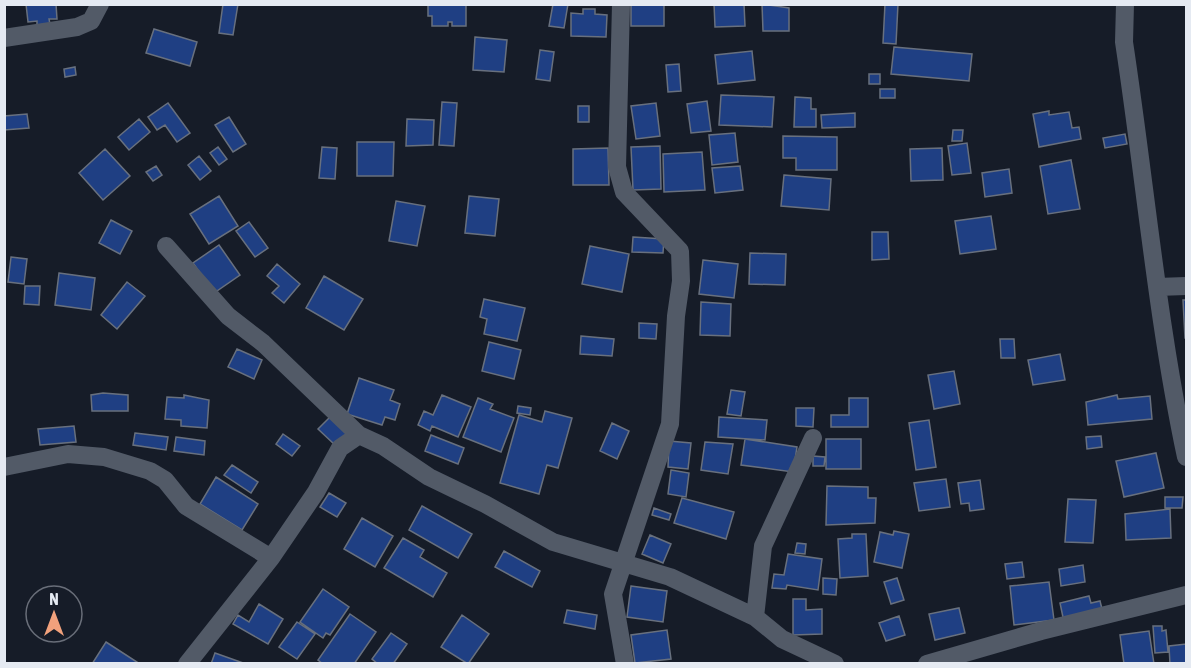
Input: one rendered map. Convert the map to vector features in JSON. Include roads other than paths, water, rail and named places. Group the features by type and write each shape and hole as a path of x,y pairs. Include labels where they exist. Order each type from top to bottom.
{"street":[{"path":"4,38 37,35 77,27 91,21 100,4"},
{"path":"621,4 617,167 624,192 680,250 681,280 676,316 670,424 613,594 625,663"},
{"path":"1125,4 1124,42 1168,371 1186,457"},
{"path":"166,246 228,316 263,343 359,435 383,446 429,477 485,504 553,542 670,577 754,617 782,639 835,663"},
{"path":"1157,287 1186,285"},
{"path":"187,663 271,558 316,492 340,448 359,435"},
{"path":"754,617 763,546 813,438"},
{"path":"4,467 68,454 104,457 150,471 165,480 186,506 271,558"},
{"path":"927,663 1041,631 1186,595"}]}
